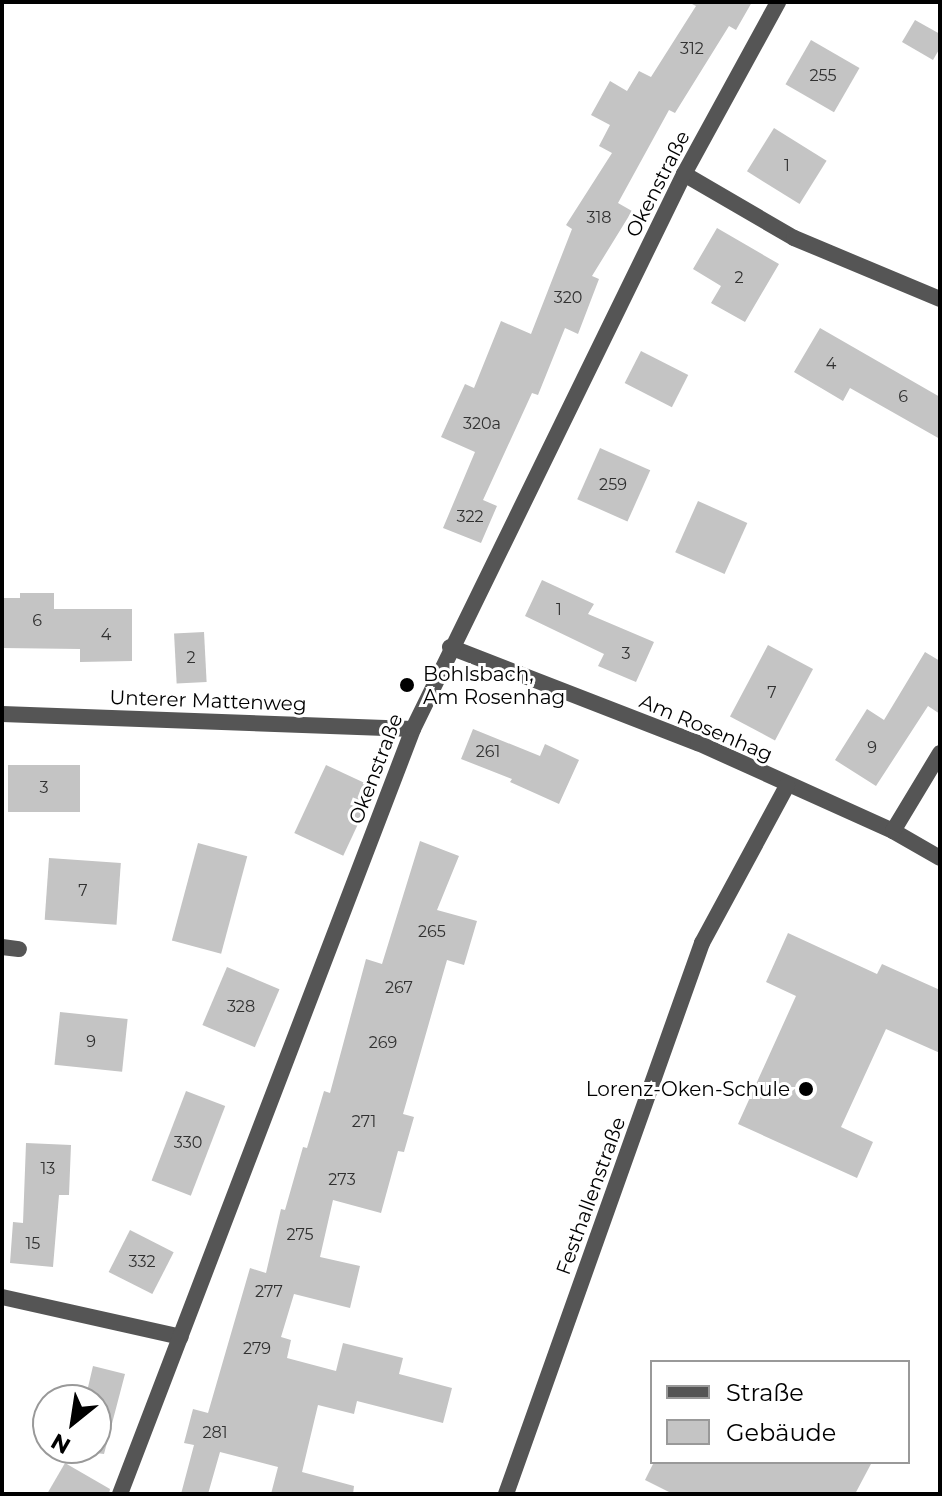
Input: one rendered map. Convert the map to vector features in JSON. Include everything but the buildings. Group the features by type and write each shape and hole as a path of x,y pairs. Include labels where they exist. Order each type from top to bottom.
{"street":[{"name":"Okenstraße","path":"120,1494 413,729 450,647 684,174 778,2"},
{"path":"684,174 794,238 940,299"},
{"name":"Am Rosenhag","path":"450,647 698,743 787,786 893,831 940,858"},
{"name":"Unterer Mattenweg","path":"2,714 413,729"},
{"path":"893,831 940,753"},
{"name":"Festhallenstraße","path":"506,1494 702,943 787,786"},
{"path":"2,1297 181,1337"}],"place":[{"name":"Bohlsbach, Am Rosenhag","path":"407,685"},
{"name":"Lorenz-Oken-Schule","path":"806,1089"}]}
